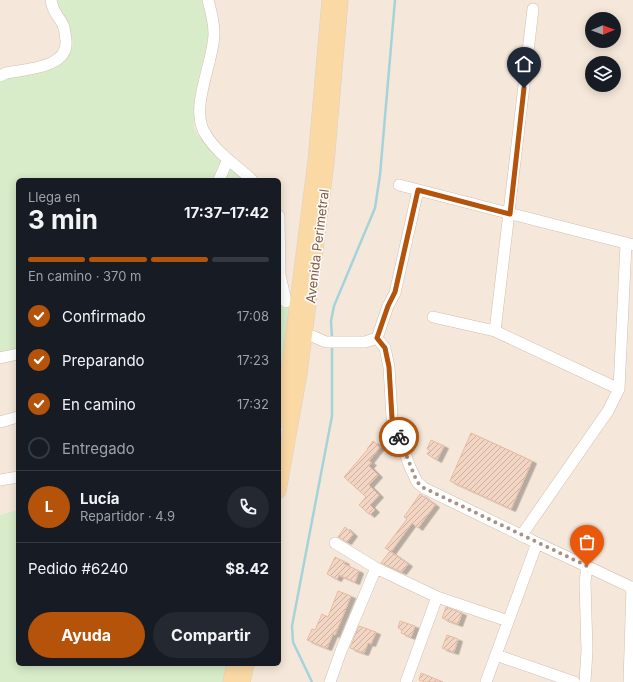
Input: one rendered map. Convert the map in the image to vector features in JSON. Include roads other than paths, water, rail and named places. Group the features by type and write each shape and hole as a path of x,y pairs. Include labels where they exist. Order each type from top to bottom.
{"main road":[{"name":"Avenida Perimetral","path":"281,410 288,372 315,161 329,0"},
{"name":"Avenida Perimetral","path":"281,480 300,374 327,163 341,0"},
{"path":"230,682 234,666"},
{"path":"243,682 247,666"}],"street":[{"path":"0,76 6,73 47,65 63,55 66,46 63,25 52,9 51,0"},
{"path":"208,0 212,14 214,34 199,108 200,121 205,134 214,145 250,178"},
{"path":"495,331 533,9"},
{"path":"220,178 228,159"},
{"path":"399,185 630,245 619,389 608,411 521,536"},
{"path":"377,338 388,306 395,292 418,190"},
{"path":"281,280 286,302"},
{"path":"433,316 495,331 619,389"},
{"path":"312,336 326,342 364,342 377,338"},
{"path":"377,338 385,348 389,367 392,418 417,482 424,488 521,536 633,588 629,682"},
{"path":"0,358 16,354"},
{"path":"0,422 16,418"},
{"path":"0,480 16,477"},
{"path":"335,543 376,568 437,597 508,621"},
{"path":"486,682 537,543"},
{"path":"585,682 587,651 585,582 587,566"},
{"path":"330,682 341,651 376,568"},
{"path":"406,682 437,597"},
{"path":"496,654 574,682"}],"waterway":[{"path":"332,338 331,321 334,306 375,208 380,175 395,0"},
{"path":"312,682 293,642 292,626 332,416 332,345"}]}
